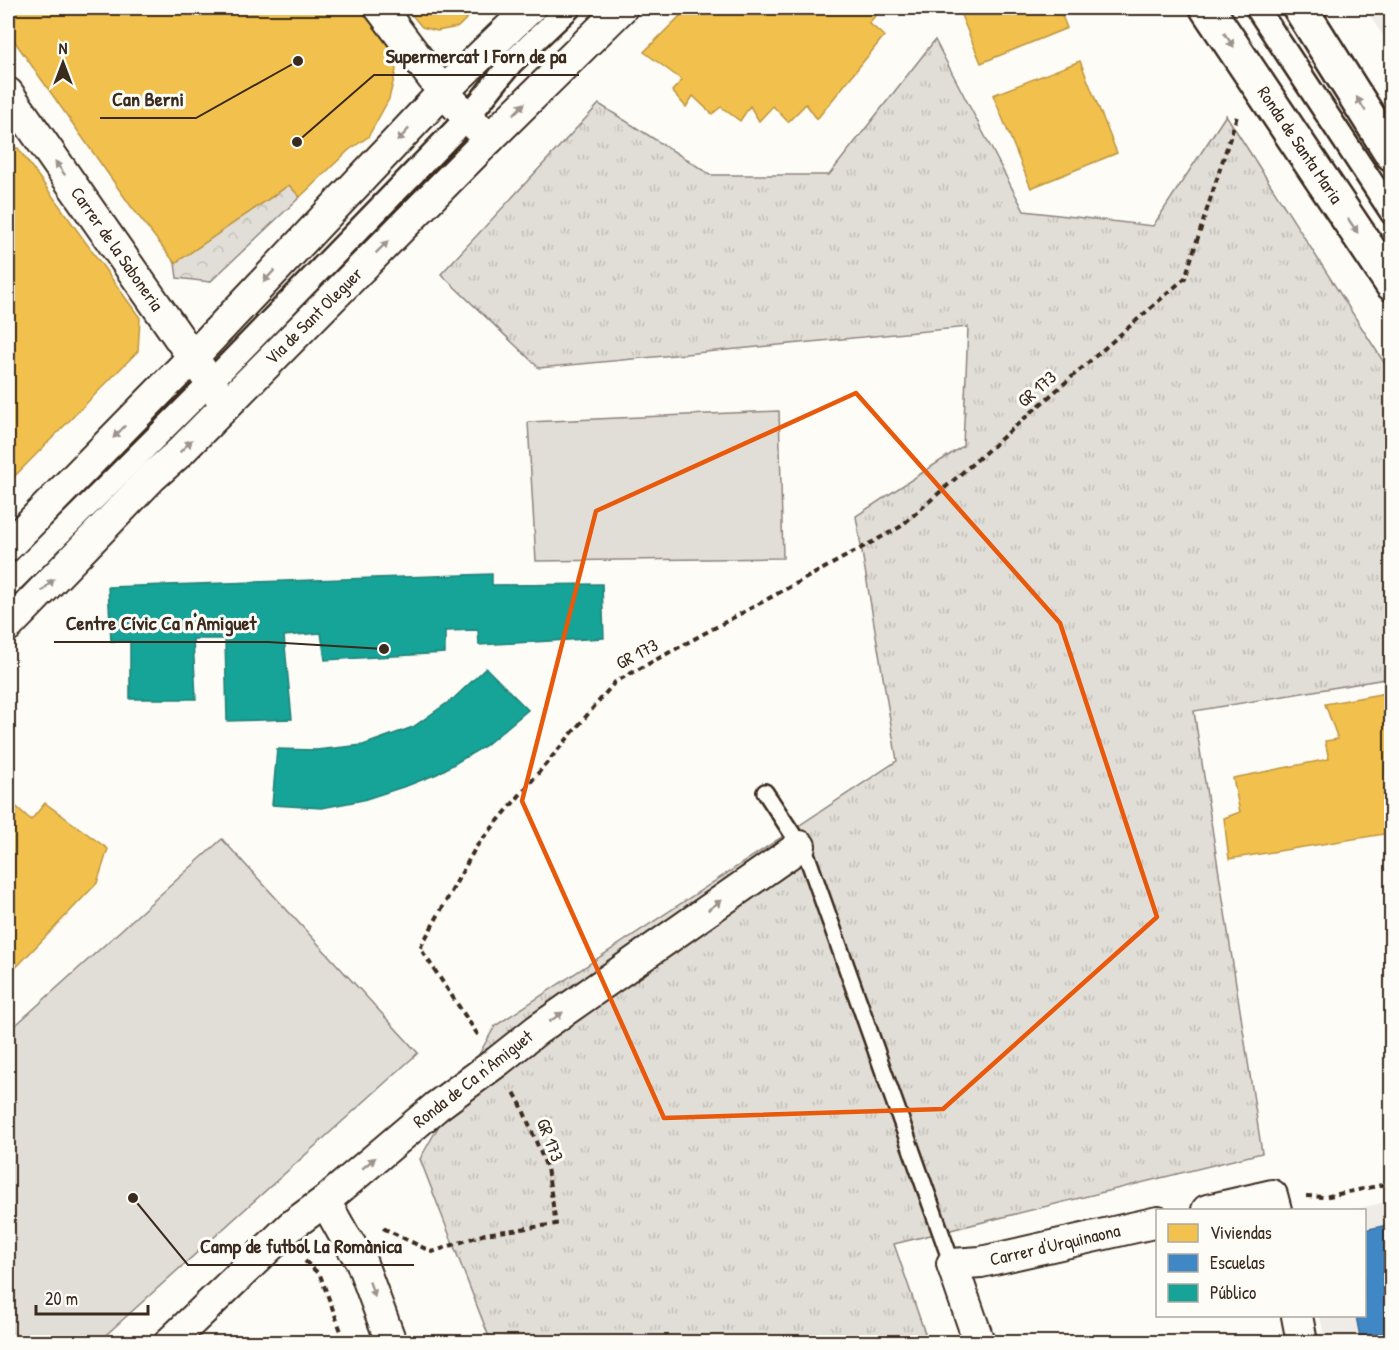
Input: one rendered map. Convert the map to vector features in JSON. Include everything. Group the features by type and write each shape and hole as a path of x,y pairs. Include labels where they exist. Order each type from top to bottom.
{"street":[{"path":"380,8 444,92 489,139"},
{"path":"8,546 193,357 444,92 530,8"},
{"name":"Via de Sant Oleguer","path":"8,626 152,477 179,453 219,393 468,117 511,63 569,8"},
{"name":"Via de Sant Oleguer","path":"8,585 219,393 489,139 622,8"},
{"name":"Ronda de Santa Maria","path":"1207,8 1392,284"},
{"path":"1257,8 1392,213"},
{"path":"1300,8 1392,154"},
{"name":"Carrer de la Saboneria","path":"12,109 219,393"},
{"name":"Ronda de Ca n'Amiguet","path":"170,1342 291,1226 325,1201 437,1106 537,1030 800,846"},
{"path":"325,1201 361,1261 391,1342"},
{"path":"1217,1209 1274,1203"},
{"name":"Carrer d'Urquinaona","path":"952,1264 981,1262 1156,1222"},
{"path":"952,1264 979,1342"},
{"path":"1297,1317 1302,1342"}],"lane":[{"path":"765,792 807,856 952,1264"}],"path":[{"name":"GR 173","path":"379,1227 432,1252 485,1234 556,1224 547,1168 521,1105 498,1061 481,1040 420,948 476,847 615,682 900,527 1185,278 1251,72"},
{"path":"1274,1203 1324,1197 1392,1184"},
{"path":"279,1237 320,1275 345,1342"}],"highlighted area":[{"path":"856,393 1060,623 1157,917 943,1109 664,1118 522,801 596,511"}],"shaded area":[{"path":"1365,8 1391,8 1391,48"},
{"path":"1391,1201 1391,1342 1325,1342 1320,1317 1366,1317 1366,1209 1355,1209"}],"green space":[{"path":"935,40 1024,211 1153,226 1226,115 1392,375 1391,678 1194,711 1262,1153 894,1244 928,1342 491,1342 420,1159 495,1026 897,761 856,516 963,446 968,327 539,368 441,274 599,104 711,175 829,175"},
{"path":"289,185 300,197 210,282 177,278 175,263"},
{"path":"779,411 783,558 536,561 528,422"},
{"path":"222,839 418,1053 98,1342 8,1342 8,1032"}],"building: Viviendas":[{"path":"8,8 360,8 389,46 396,70 389,99 368,137 349,150 300,197 289,185 175,263 130,205 8,32"},
{"path":"406,8 477,8 458,27 437,31 422,27"},
{"path":"688,8 882,8 869,23 884,36 817,119 806,104 788,122 773,106 759,121 750,106 740,121 721,107 712,114 693,96 686,107 672,91 682,80 644,52"},
{"path":"958,8 1059,8 1067,28 981,63"},
{"path":"1080,61 1117,153 1031,188 993,95"},
{"path":"8,148 18,148 140,318 138,351 8,483"},
{"path":"1392,692 1392,820 1387,820 1391,833 1229,859 1224,818 1240,812 1233,778 1329,759 1325,741 1338,739 1325,704"},
{"path":"8,799 31,820 45,803 108,849 97,883 8,976"}],"building: Escuelas":[{"path":"1392,1224 1392,1341 1361,1342 1356,1317 1366,1317 1366,1230"}],"building: Público":[{"path":"492,574 492,585 602,584 604,638 479,645 478,630 445,631 445,653 325,660 321,633 284,636 292,719 227,721 225,639 193,639 196,699 130,699 130,641 111,641 108,587"},
{"path":"486,668 528,710 485,746 437,774 363,800 322,808 272,805 277,749 316,750 363,745 413,727 454,698"}],"place":[{"name":"Can Berni","path":"298,61"},
{"name":"Supermercat I Forn de pa","path":"297,142"},
{"name":"Centre Cívic Ca n'Amiguet","path":"384,649"},
{"name":"Camp de futbol La Romànica","path":"133,1198"}]}
